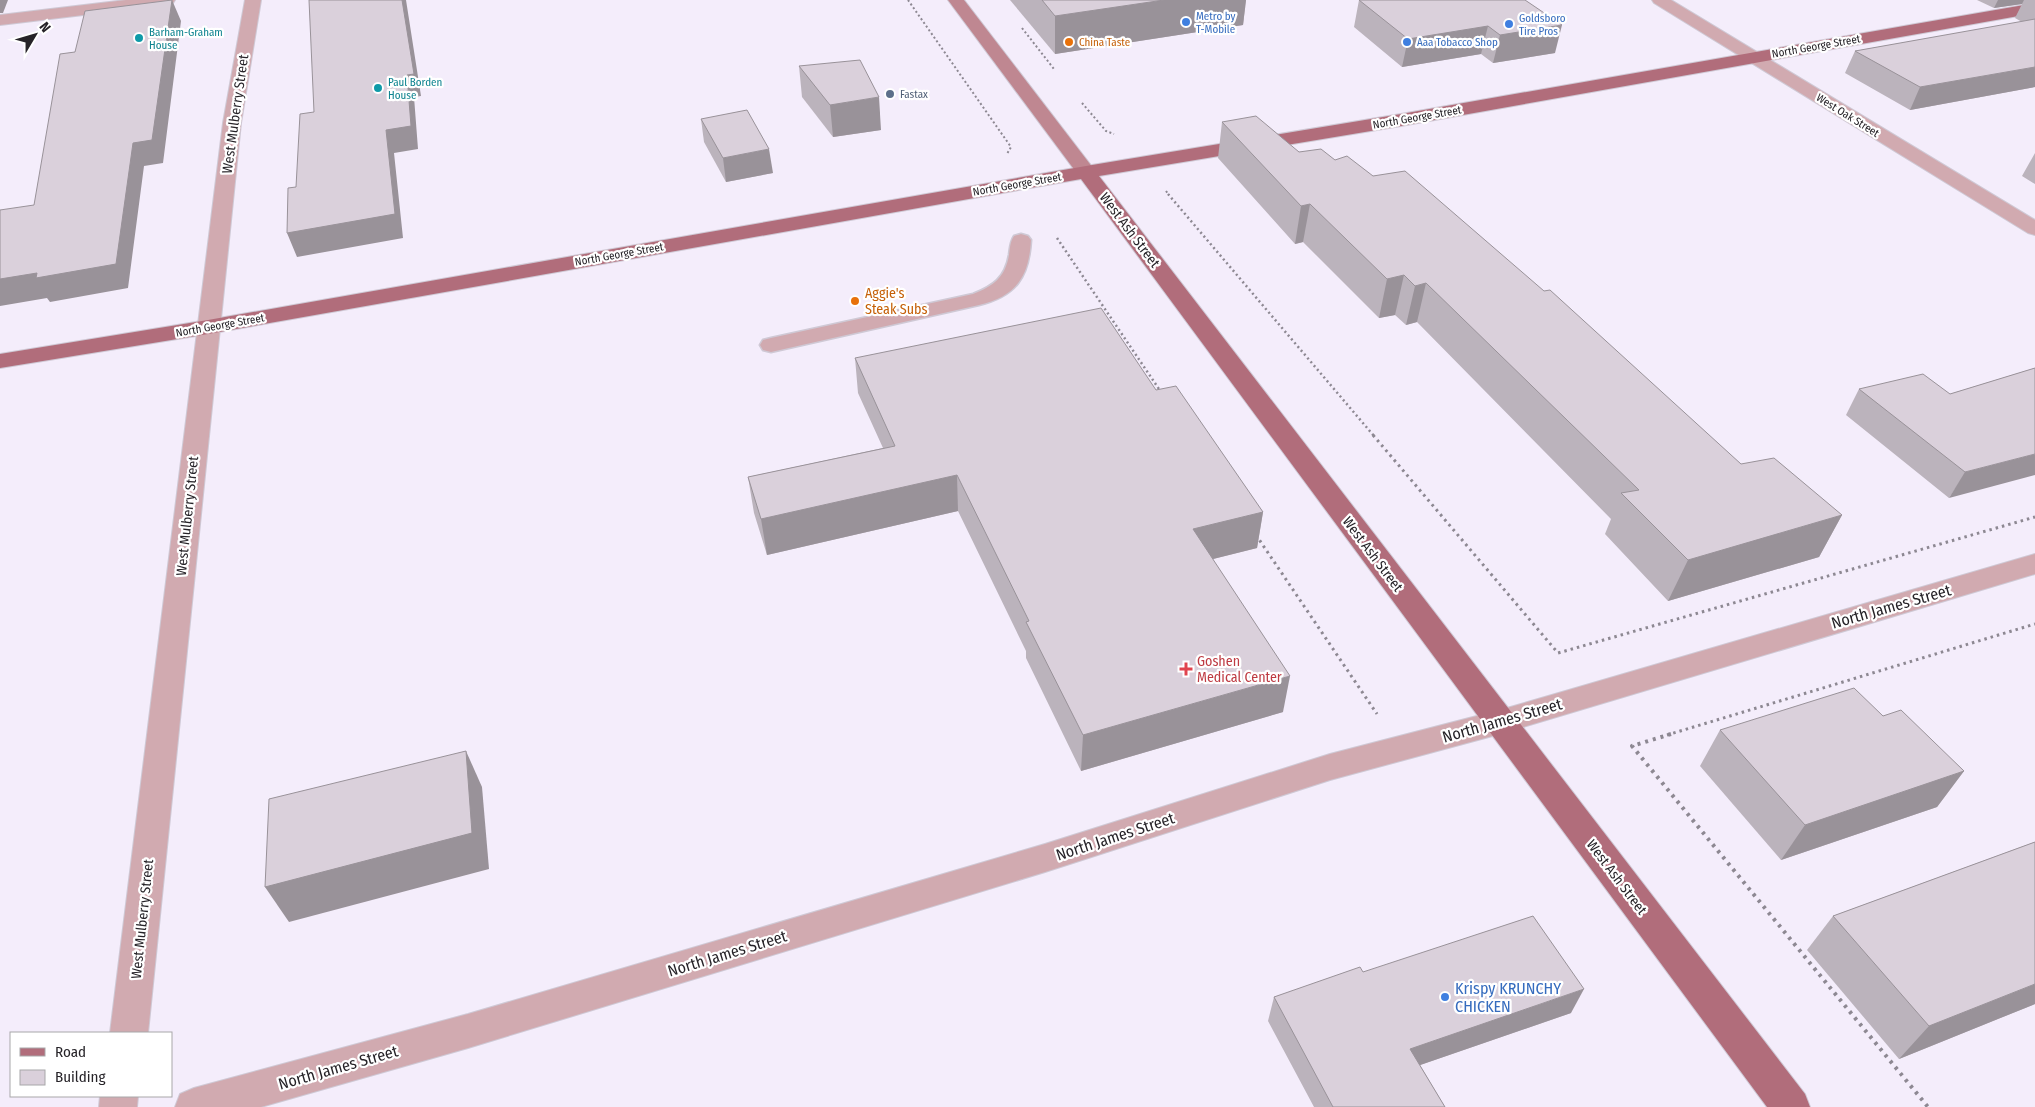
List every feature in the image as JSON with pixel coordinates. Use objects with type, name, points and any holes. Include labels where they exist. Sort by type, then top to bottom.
[{"type":"main road","name":"West Ash Street","points":[[956,0],[1500,722],[1728,1020],[1791,1107]]},
{"type":"main road","name":"North George Street","points":[[0,361],[208,327],[1086,172],[1401,120],[2035,8]]},
{"type":"street","points":[[0,20],[167,0]]},
{"type":"street","name":"West Mulberry Street","points":[[129,1032],[232,123],[253,0]]},
{"type":"street","name":"West Oak Street","points":[[1660,0],[1755,56],[2035,229]]},
{"type":"street","name":"North James Street","points":[[194,1107],[468,1031],[1036,861],[1330,767],[1500,722],[2035,564]]},
{"type":"lane","points":[[771,345],[979,299],[1002,289],[1015,272],[1020,257],[1021,240]]},
{"type":"path","points":[[908,0],[1011,147],[1004,158]]},
{"type":"path","points":[[1018,23],[1054,68]]},
{"type":"path","points":[[1161,185],[1558,653],[2035,517]]},
{"type":"path","points":[[1055,234],[1166,399]]},
{"type":"path","points":[[1254,530],[1379,716]]},
{"type":"path","points":[[1928,1107],[1632,746],[2035,624]]},
{"type":"building","points":[[172,0],[152,140],[133,143],[116,264],[36,278],[37,273],[0,279],[0,210],[34,205],[60,54],[75,52],[85,11]]},
{"type":"building","points":[[309,0],[402,0],[414,74],[407,75],[411,126],[386,130],[395,214],[287,233],[288,188],[296,187],[300,114],[314,112]]},
{"type":"building","points":[[1042,0],[1164,0],[1055,16]]},
{"type":"building","points":[[1359,0],[1525,0],[1562,25],[1500,35],[1488,26],[1408,39]]},
{"type":"building","points":[[2035,19],[2035,67],[1920,87],[1855,51]]},
{"type":"building","points":[[860,60],[879,97],[830,105],[799,66]]},
{"type":"building","points":[[747,110],[769,149],[723,158],[701,119]]},
{"type":"building","points":[[1256,116],[1299,152],[1321,149],[1335,160],[1347,156],[1373,176],[1405,171],[1544,291],[1550,290],[1741,464],[1774,458],[1842,515],[1688,560],[1621,493],[1639,490],[1426,283],[1415,286],[1404,275],[1387,279],[1310,204],[1301,206],[1222,122]]},
{"type":"building","points":[[1101,308],[1156,390],[1176,386],[1263,512],[1193,529],[1290,676],[1083,735],[1026,622],[1029,621],[957,475],[761,519],[748,477],[895,446],[855,358]]},
{"type":"building","points":[[2035,368],[2035,454],[1965,472],[1859,389],[1923,374],[1950,394]]},
{"type":"building","points":[[1854,688],[1883,716],[1901,710],[1964,771],[1805,825],[1720,730]]},
{"type":"building","points":[[466,751],[472,833],[265,887],[269,799]]},
{"type":"building","points":[[2035,842],[2035,984],[1929,1026],[1833,916]]},
{"type":"building","points":[[1533,916],[1584,989],[1410,1049],[1445,1107],[1333,1107],[1274,997],[1360,967],[1363,972]]},
{"type":"place","name":"Metro by T-Mobile","points":[[1186,22]]},
{"type":"place","name":"Goldsboro Tire Pros","points":[[1509,24]]},
{"type":"place","name":"Barham-Graham House","points":[[139,38]]},
{"type":"place","name":"China Taste","points":[[1069,42]]},
{"type":"place","name":"Aaa Tobacco Shop","points":[[1407,42]]},
{"type":"place","name":"Paul Borden House","points":[[378,88]]},
{"type":"place","name":"Fastax","points":[[890,94]]},
{"type":"place","name":"Aggie's Steak Subs","points":[[855,301]]},
{"type":"place","name":"Goshen Medical Center","points":[[1186,669]]},
{"type":"place","name":"Krispy KRUNCHY CHICKEN","points":[[1445,997]]}]
